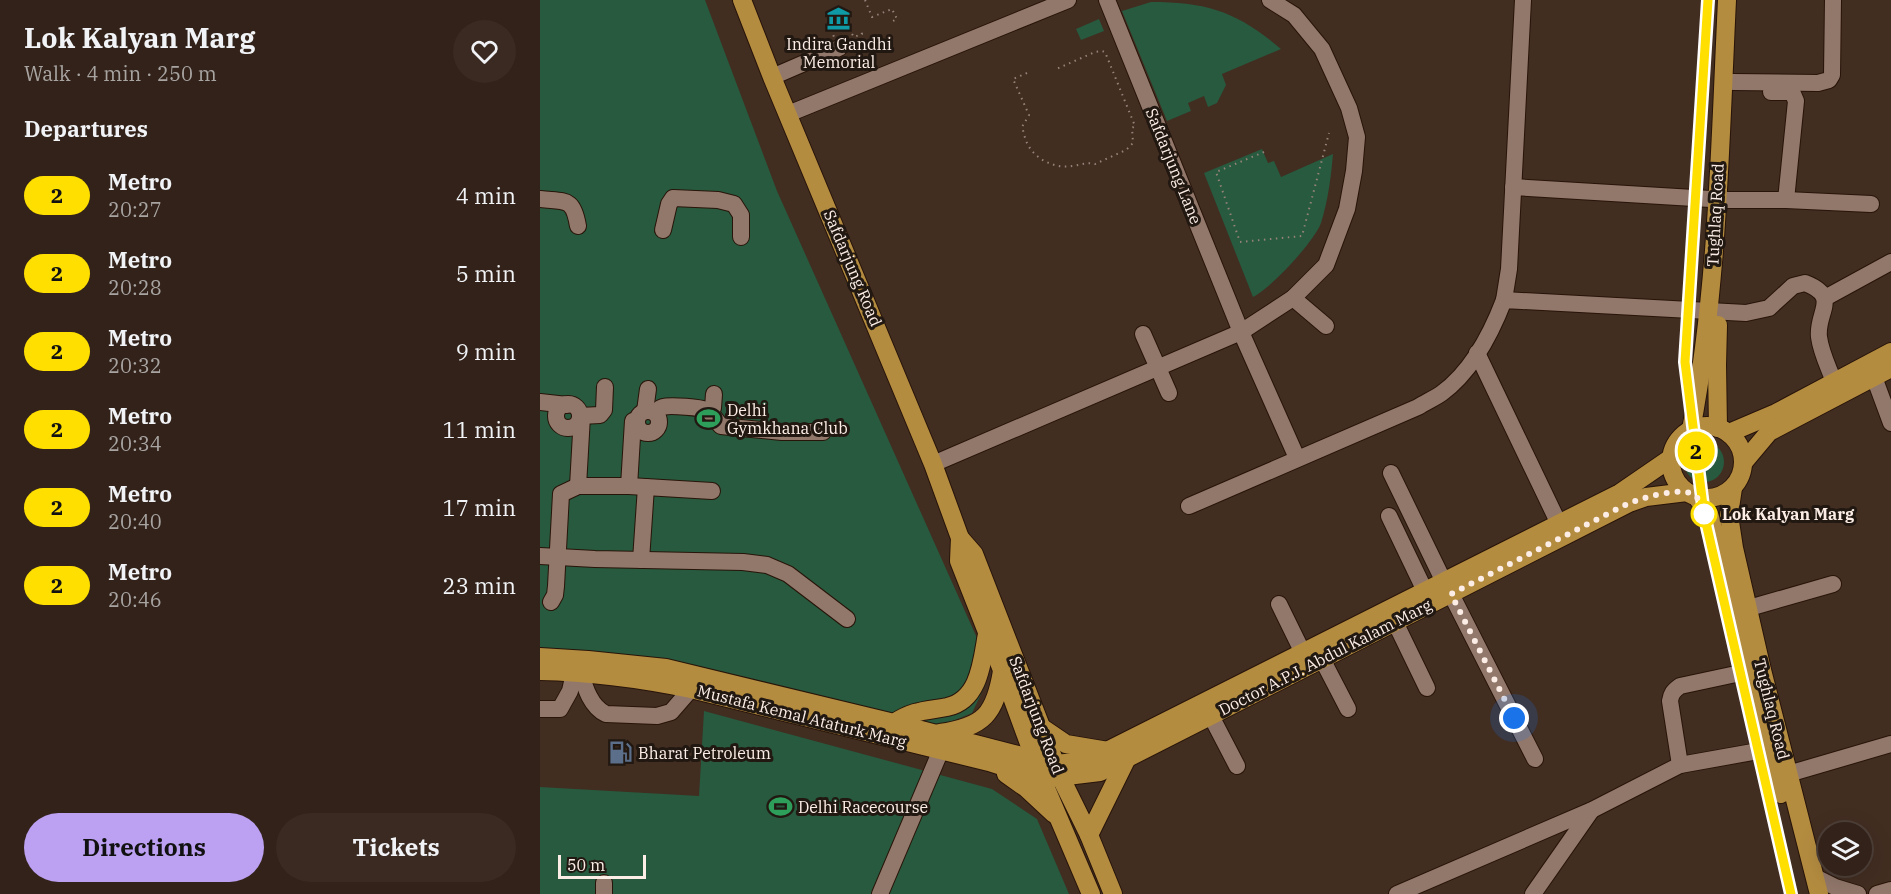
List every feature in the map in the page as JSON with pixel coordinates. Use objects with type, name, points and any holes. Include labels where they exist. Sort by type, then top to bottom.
[{"type":"main road","name":"Safdarjung Road","points":[[742,0],[933,464],[960,538],[974,554],[1041,727],[1113,894]]},
{"type":"main road","name":"Tughlaq Road","points":[[1724,430],[1714,312],[1721,200],[1727,0]]},
{"type":"main road","name":"Tughlaq Road","points":[[1721,200],[1740,0]]},
{"type":"main road","name":"Tughlaq Road","points":[[1691,429],[1714,312]]},
{"type":"main road","points":[[1743,463],[1778,420],[1834,382],[1891,352]]},
{"type":"main road","points":[[1724,430],[1739,445],[1743,463],[1742,472],[1732,488],[1723,494],[1713,497],[1692,494],[1676,480],[1671,458],[1680,438],[1691,429],[1705,426],[1724,430],[1778,420],[1891,368]]},
{"type":"main road","name":"Doctor A.P.J. Abdul Kalam Marg","points":[[1059,771],[1108,750],[1149,739],[1211,716],[1395,622],[1447,588],[1559,524],[1620,493],[1671,458]]},
{"type":"main road","name":"Tughlaq Road","points":[[1732,488],[1729,515],[1749,608],[1756,671]]},
{"type":"main road","name":"Tughlaq Road","points":[[1692,494],[1708,514],[1720,551],[1756,671],[1814,888]]},
{"type":"main road","name":"Doctor A.P.J. Abdul Kalam Marg","points":[[1059,771],[1100,772],[1127,758],[1149,739],[1303,653],[1425,591],[1447,588],[1629,503],[1646,497],[1692,494]]},
{"type":"main road","name":"Safdarjung Road","points":[[960,538],[959,561],[1059,820],[1091,894]]},
{"type":"main road","points":[[894,723],[915,712],[949,706],[963,700],[974,687],[981,670],[987,634]]},
{"type":"main road","name":"Mustafa Kemal Ataturk Marg","points":[[540,657],[666,668],[1018,755],[1040,770]]},
{"type":"main road","points":[[933,734],[961,730],[976,724],[987,715],[999,689],[1002,670]]},
{"type":"main road","name":"Mustafa Kemal Ataturk Marg","points":[[540,671],[577,673],[666,684],[989,762],[1059,771]]},
{"type":"main road","points":[[1041,727],[1066,744],[1108,750]]},
{"type":"main road","name":"Tughlaq Road","points":[[1775,747],[1788,774],[1814,888]]},
{"type":"main road","points":[[1089,835],[1127,758]]},
{"type":"main road","points":[[989,762],[1026,788],[1059,820]]},
{"type":"street","points":[[788,114],[1068,0]]},
{"type":"street","name":"Safdarjung Lane","points":[[1107,0],[1241,332],[1297,458]]},
{"type":"street","points":[[933,464],[1241,332],[1293,298],[1326,266],[1347,209],[1357,137],[1349,108],[1322,49],[1294,15],[1270,0]]},
{"type":"street","points":[[1189,506],[1418,407],[1442,392],[1462,373],[1477,353],[1495,324],[1504,300],[1509,269],[1523,0]]},
{"type":"street","points":[[1732,86],[1818,83],[1829,80],[1832,75],[1833,0]]},
{"type":"street","points":[[772,76],[839,48]]},
{"type":"street","points":[[1732,86],[1789,92],[1795,97],[1786,200]]},
{"type":"street","points":[[1513,187],[1721,200],[1871,204]]},
{"type":"street","points":[[663,230],[669,204],[673,198],[718,200],[734,204],[741,215],[741,237]]},
{"type":"street","points":[[540,199],[564,201],[571,205],[575,208],[578,226]]},
{"type":"street","points":[[1825,298],[1891,262]]},
{"type":"street","points":[[1504,300],[1746,313],[1769,308],[1789,289],[1798,283],[1805,283],[1820,291],[1825,298],[1826,305],[1819,335],[1834,382]]},
{"type":"street","points":[[1293,298],[1326,326]]},
{"type":"street","points":[[1143,334],[1169,393]]},
{"type":"street","points":[[1477,353],[1559,524]]},
{"type":"street","points":[[1874,377],[1891,423]]},
{"type":"street","points":[[605,387],[604,410],[612,417],[643,417],[666,406],[696,408],[706,409],[721,426],[782,432],[824,432]]},
{"type":"street","points":[[641,560],[637,487],[643,417],[648,390]]},
{"type":"street","points":[[710,412],[713,408],[714,394]]},
{"type":"street","points":[[540,402],[576,412],[600,415],[604,410]]},
{"type":"street","points":[[576,412],[578,486]]},
{"type":"street","points":[[1391,473],[1535,759]]},
{"type":"street","points":[[550,602],[555,595],[561,494],[578,486],[712,490]]},
{"type":"street","points":[[1389,516],[1425,591]]},
{"type":"street","points":[[540,556],[743,562],[767,565],[788,574],[847,619]]},
{"type":"street","points":[[1749,608],[1833,584]]},
{"type":"street","points":[[1279,604],[1303,653]]},
{"type":"street","points":[[1395,622],[1427,688]]},
{"type":"street","points":[[1322,659],[1348,710]]},
{"type":"street","points":[[1680,765],[1670,701],[1674,690],[1680,686],[1756,671]]},
{"type":"street","points":[[577,673],[599,711],[606,714],[657,716],[671,712],[691,689]]},
{"type":"street","points":[[540,709],[560,709],[577,673]]},
{"type":"street","points":[[1211,716],[1237,766]]},
{"type":"street","points":[[1788,774],[1891,744]]},
{"type":"street","points":[[1397,894],[1592,810],[1680,765],[1775,747]]},
{"type":"street","points":[[880,894],[941,750]]},
{"type":"street","points":[[1533,894],[1592,810]]},
{"type":"street","points":[[1814,888],[1835,887],[1858,894]]},
{"type":"street","points":[[1877,894],[1891,890]]},
{"type":"path","points":[[865,0],[872,17],[892,9],[897,19],[893,21]]},
{"type":"path","points":[[852,34],[854,37],[862,34],[861,30]]},
{"type":"path","points":[[1027,73],[1013,79],[1029,115],[1022,127],[1028,145],[1037,156],[1053,165],[1070,167],[1091,162],[1095,164],[1126,150],[1133,143],[1132,128],[1135,126],[1105,52],[1095,52],[1054,70]]},
{"type":"path","points":[[1264,152],[1216,172],[1240,242],[1302,236],[1329,133]]},
{"type":"green space","name":"Delhi Gymkhana Club","points":[[540,0],[705,0],[777,191],[981,647],[986,684],[972,713],[938,727],[677,661],[540,649]]},
{"type":"green space","points":[[1151,2],[1189,4],[1221,12],[1250,26],[1281,49],[1222,74],[1226,85],[1217,103],[1208,107],[1204,96],[1188,103],[1191,111],[1167,121],[1122,11]]},
{"type":"green space","points":[[1099,19],[1104,31],[1081,40],[1076,29]]},
{"type":"green space","points":[[1262,149],[1268,163],[1274,161],[1281,177],[1333,154],[1326,206],[1317,231],[1281,275],[1253,297],[1204,173]]},
{"type":"green space","points":[[1704,442],[1712,443],[1718,448],[1723,454],[1723,470],[1718,476],[1712,481],[1704,482],[1696,481],[1690,476],[1685,470],[1684,462],[1685,454],[1690,448],[1696,443]]},
{"type":"green space","name":"Delhi Racecourse","points":[[704,711],[992,789],[1037,819],[1069,894],[540,894],[540,787],[699,796]]},
{"type":"metro line","name":"2","points":[[1708,0],[1685,362],[1704,514],[1791,894]]},
{"type":"place","name":"Indira Gandhi Memorial","points":[[839,19]]},
{"type":"place","name":"Delhi Gymkhana Club","points":[[709,419]]},
{"type":"place","name":"Lok Kalyan Marg","points":[[1704,514]]},
{"type":"place","name":"Bharat Petroleum","points":[[620,753]]},
{"type":"place","name":"Delhi Racecourse","points":[[780,807]]},
{"type":"route","points":[[1514,718],[1451,594],[1629,503],[1646,497],[1687,492],[1696,496],[1708,514],[1704,514]]}]
